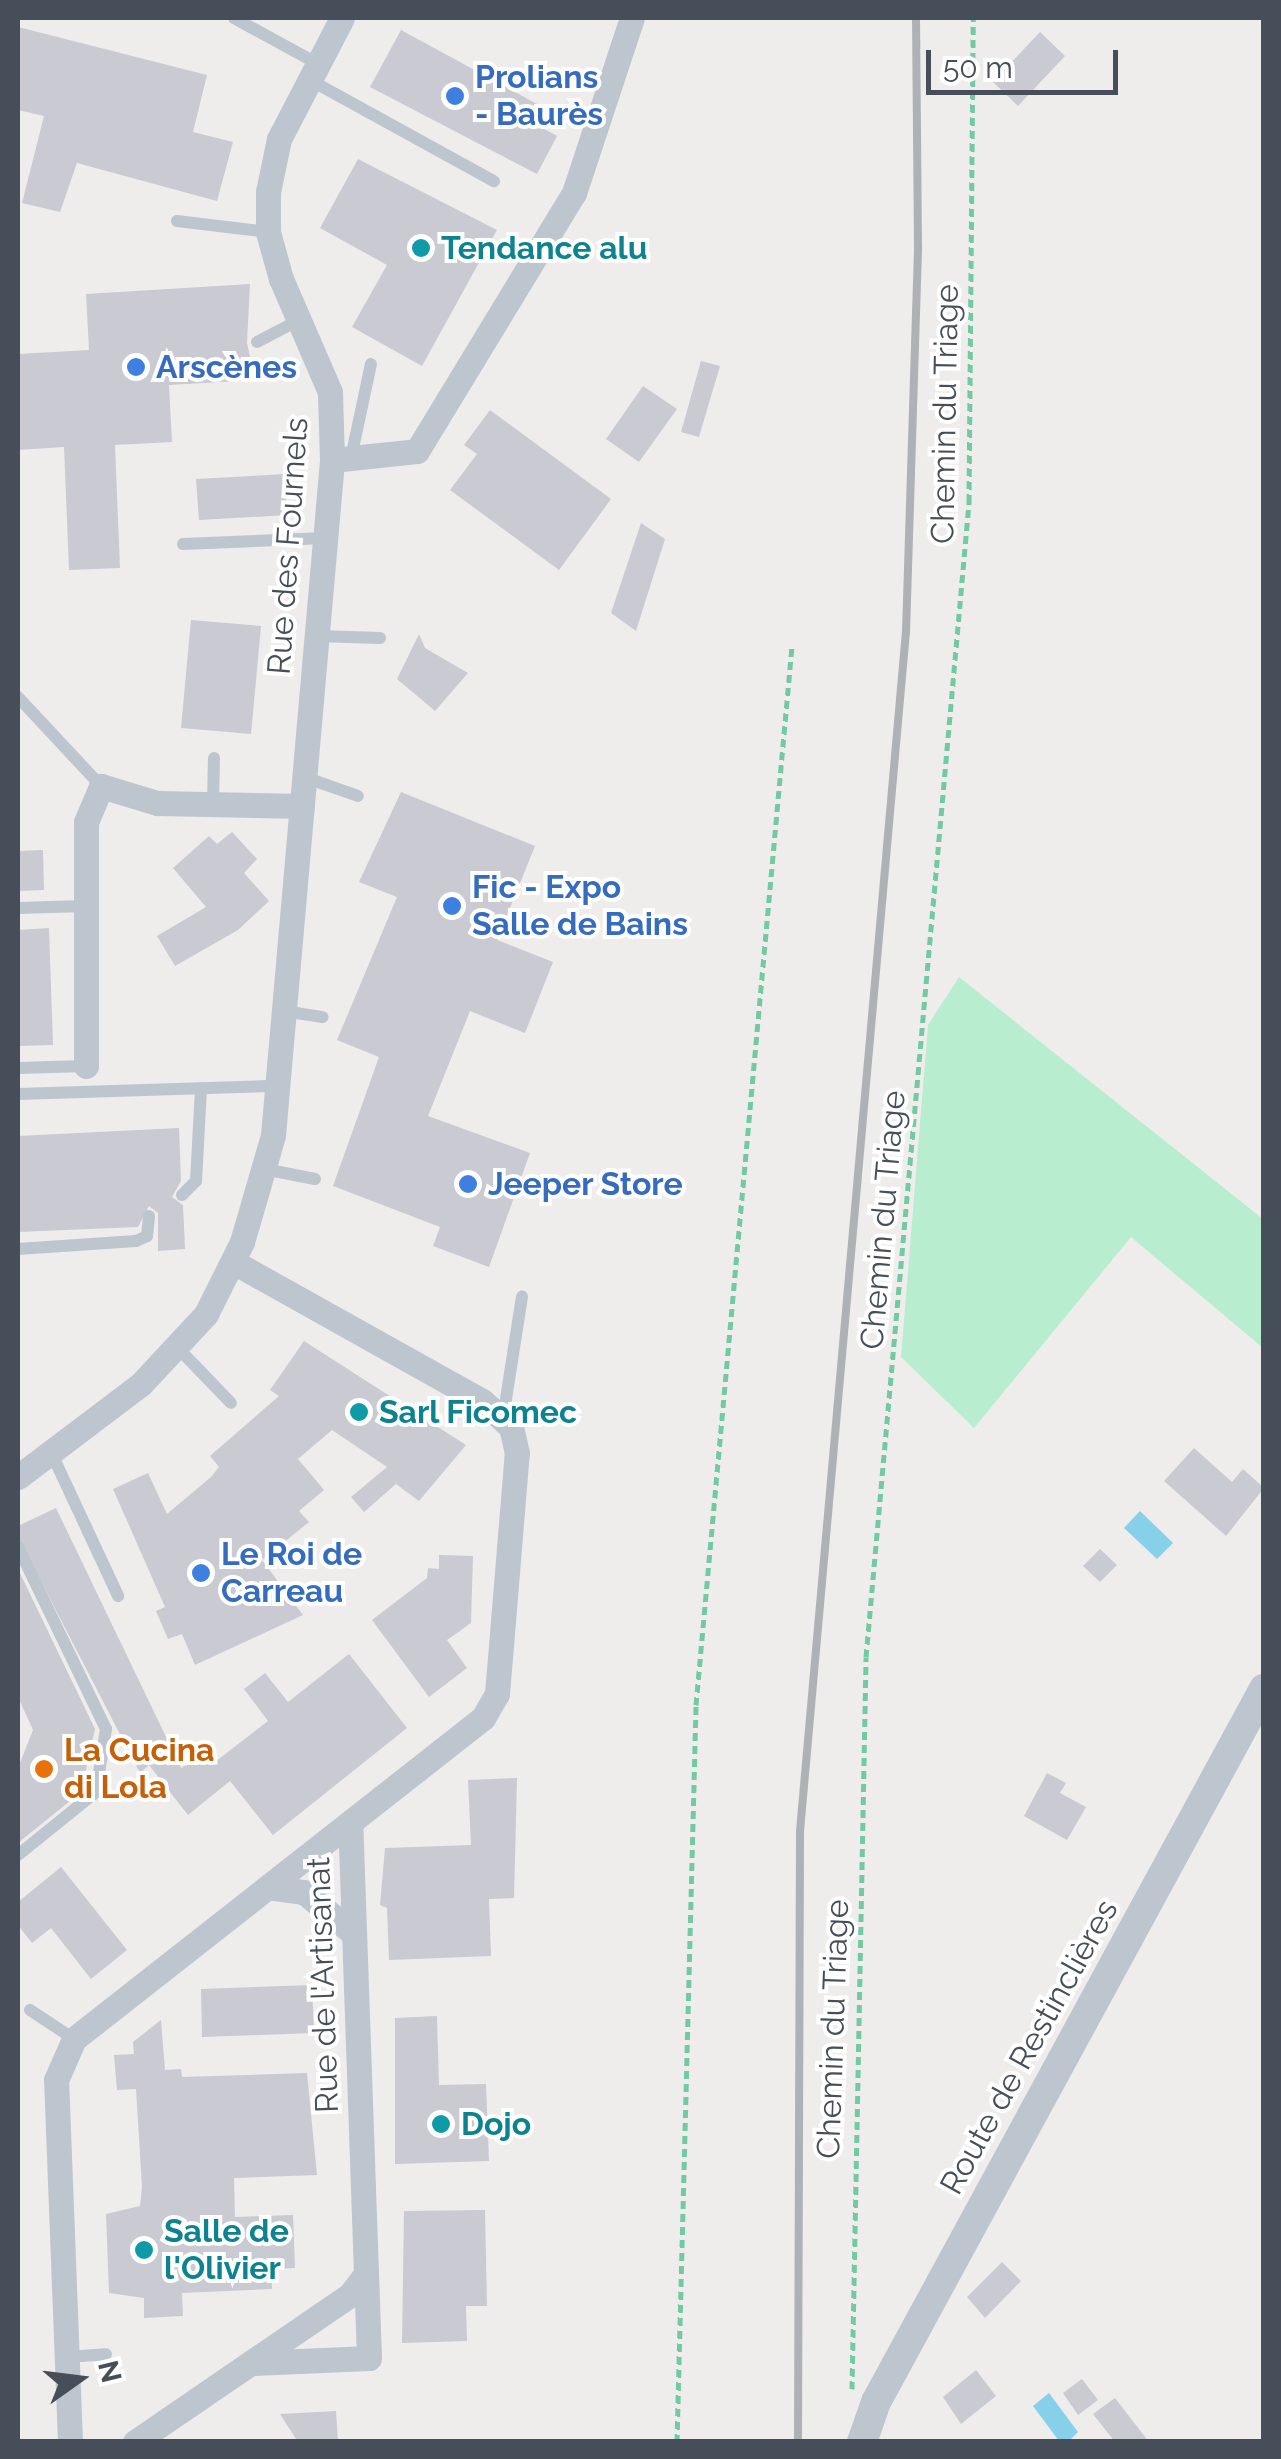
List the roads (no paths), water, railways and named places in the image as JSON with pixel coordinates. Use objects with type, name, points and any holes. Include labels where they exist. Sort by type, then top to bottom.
[{"type":"street","name":"Rue des Fournels","points":[[18,1477],[141,1384],[206,1314],[233,1262],[264,1170],[278,1086],[325,538],[342,459],[330,392],[268,232],[279,139],[342,18]]},
{"type":"street","points":[[342,459],[417,451],[574,193],[632,18]]},
{"type":"street","points":[[86,1066],[86,822],[101,786],[158,803],[302,806]]},
{"type":"street","points":[[233,1262],[482,1401],[502,1420]]},
{"type":"street","name":"Rue de l'Artisanat","points":[[251,2363],[369,2358],[350,1822],[483,1718],[497,1694],[517,1453],[502,1420]]},
{"type":"street","name":"Route de Restinclières","points":[[865,2432],[1264,1689]]},
{"type":"street","points":[[76,2438],[67,2357],[56,2080],[74,2039],[350,1822]]},
{"type":"street","points":[[268,1887],[304,1892],[353,1933]]},
{"type":"street","points":[[136,2442],[350,2295],[366,2274]]},
{"type":"lane","points":[[234,18],[314,72],[494,181]]},
{"type":"lane","points":[[177,221],[268,232]]},
{"type":"lane","points":[[258,342],[299,320]]},
{"type":"lane","points":[[342,459],[370,364]]},
{"type":"lane","points":[[183,544],[325,538]]},
{"type":"lane","points":[[317,636],[380,638]]},
{"type":"lane","points":[[18,697],[101,786]]},
{"type":"lane","points":[[213,804],[214,758]]},
{"type":"lane","points":[[304,777],[358,796]]},
{"type":"lane","points":[[18,908],[85,906]]},
{"type":"lane","points":[[284,1011],[324,1016]]},
{"type":"lane","points":[[18,1068],[86,1066]]},
{"type":"lane","points":[[18,1094],[278,1086]]},
{"type":"lane","points":[[182,1195],[196,1181],[202,1088]]},
{"type":"lane","points":[[264,1170],[315,1179]]},
{"type":"lane","points":[[18,1249],[136,1241],[147,1236],[150,1216]]},
{"type":"lane","points":[[502,1420],[522,1296]]},
{"type":"lane","points":[[176,1346],[231,1403]]},
{"type":"lane","points":[[51,1452],[118,1596]]},
{"type":"lane","points":[[18,1547],[106,1729],[96,1792],[18,1855]]},
{"type":"lane","points":[[30,2010],[74,2039]]},
{"type":"lane","points":[[67,2357],[106,2354]]},
{"type":"water","points":[[1140,1511],[1173,1543],[1157,1559],[1124,1528]]},
{"type":"water","points":[[1049,2393],[1078,2432],[1069,2441],[1059,2441],[1033,2406]]},
{"type":"railway","points":[[798,2442],[800,1831],[906,632],[918,247],[916,18]]},
{"type":"place","name":"Prolians - Baurès","points":[[455,96]]},
{"type":"place","name":"Tendance alu","points":[[421,248]]},
{"type":"place","name":"Arscènes","points":[[136,367]]},
{"type":"place","name":"Fic - Expo Salle de Bains","points":[[452,906]]},
{"type":"place","name":"Jeeper Store","points":[[468,1184]]},
{"type":"place","name":"Sarl Ficomec","points":[[359,1412]]},
{"type":"place","name":"Le Roi de Carreau","points":[[201,1573]]},
{"type":"place","name":"La Cucina di Lola","points":[[44,1769]]},
{"type":"place","name":"Dojo","points":[[441,2124]]},
{"type":"place","name":"Salle de l'Olivier","points":[[144,2250]]}]
